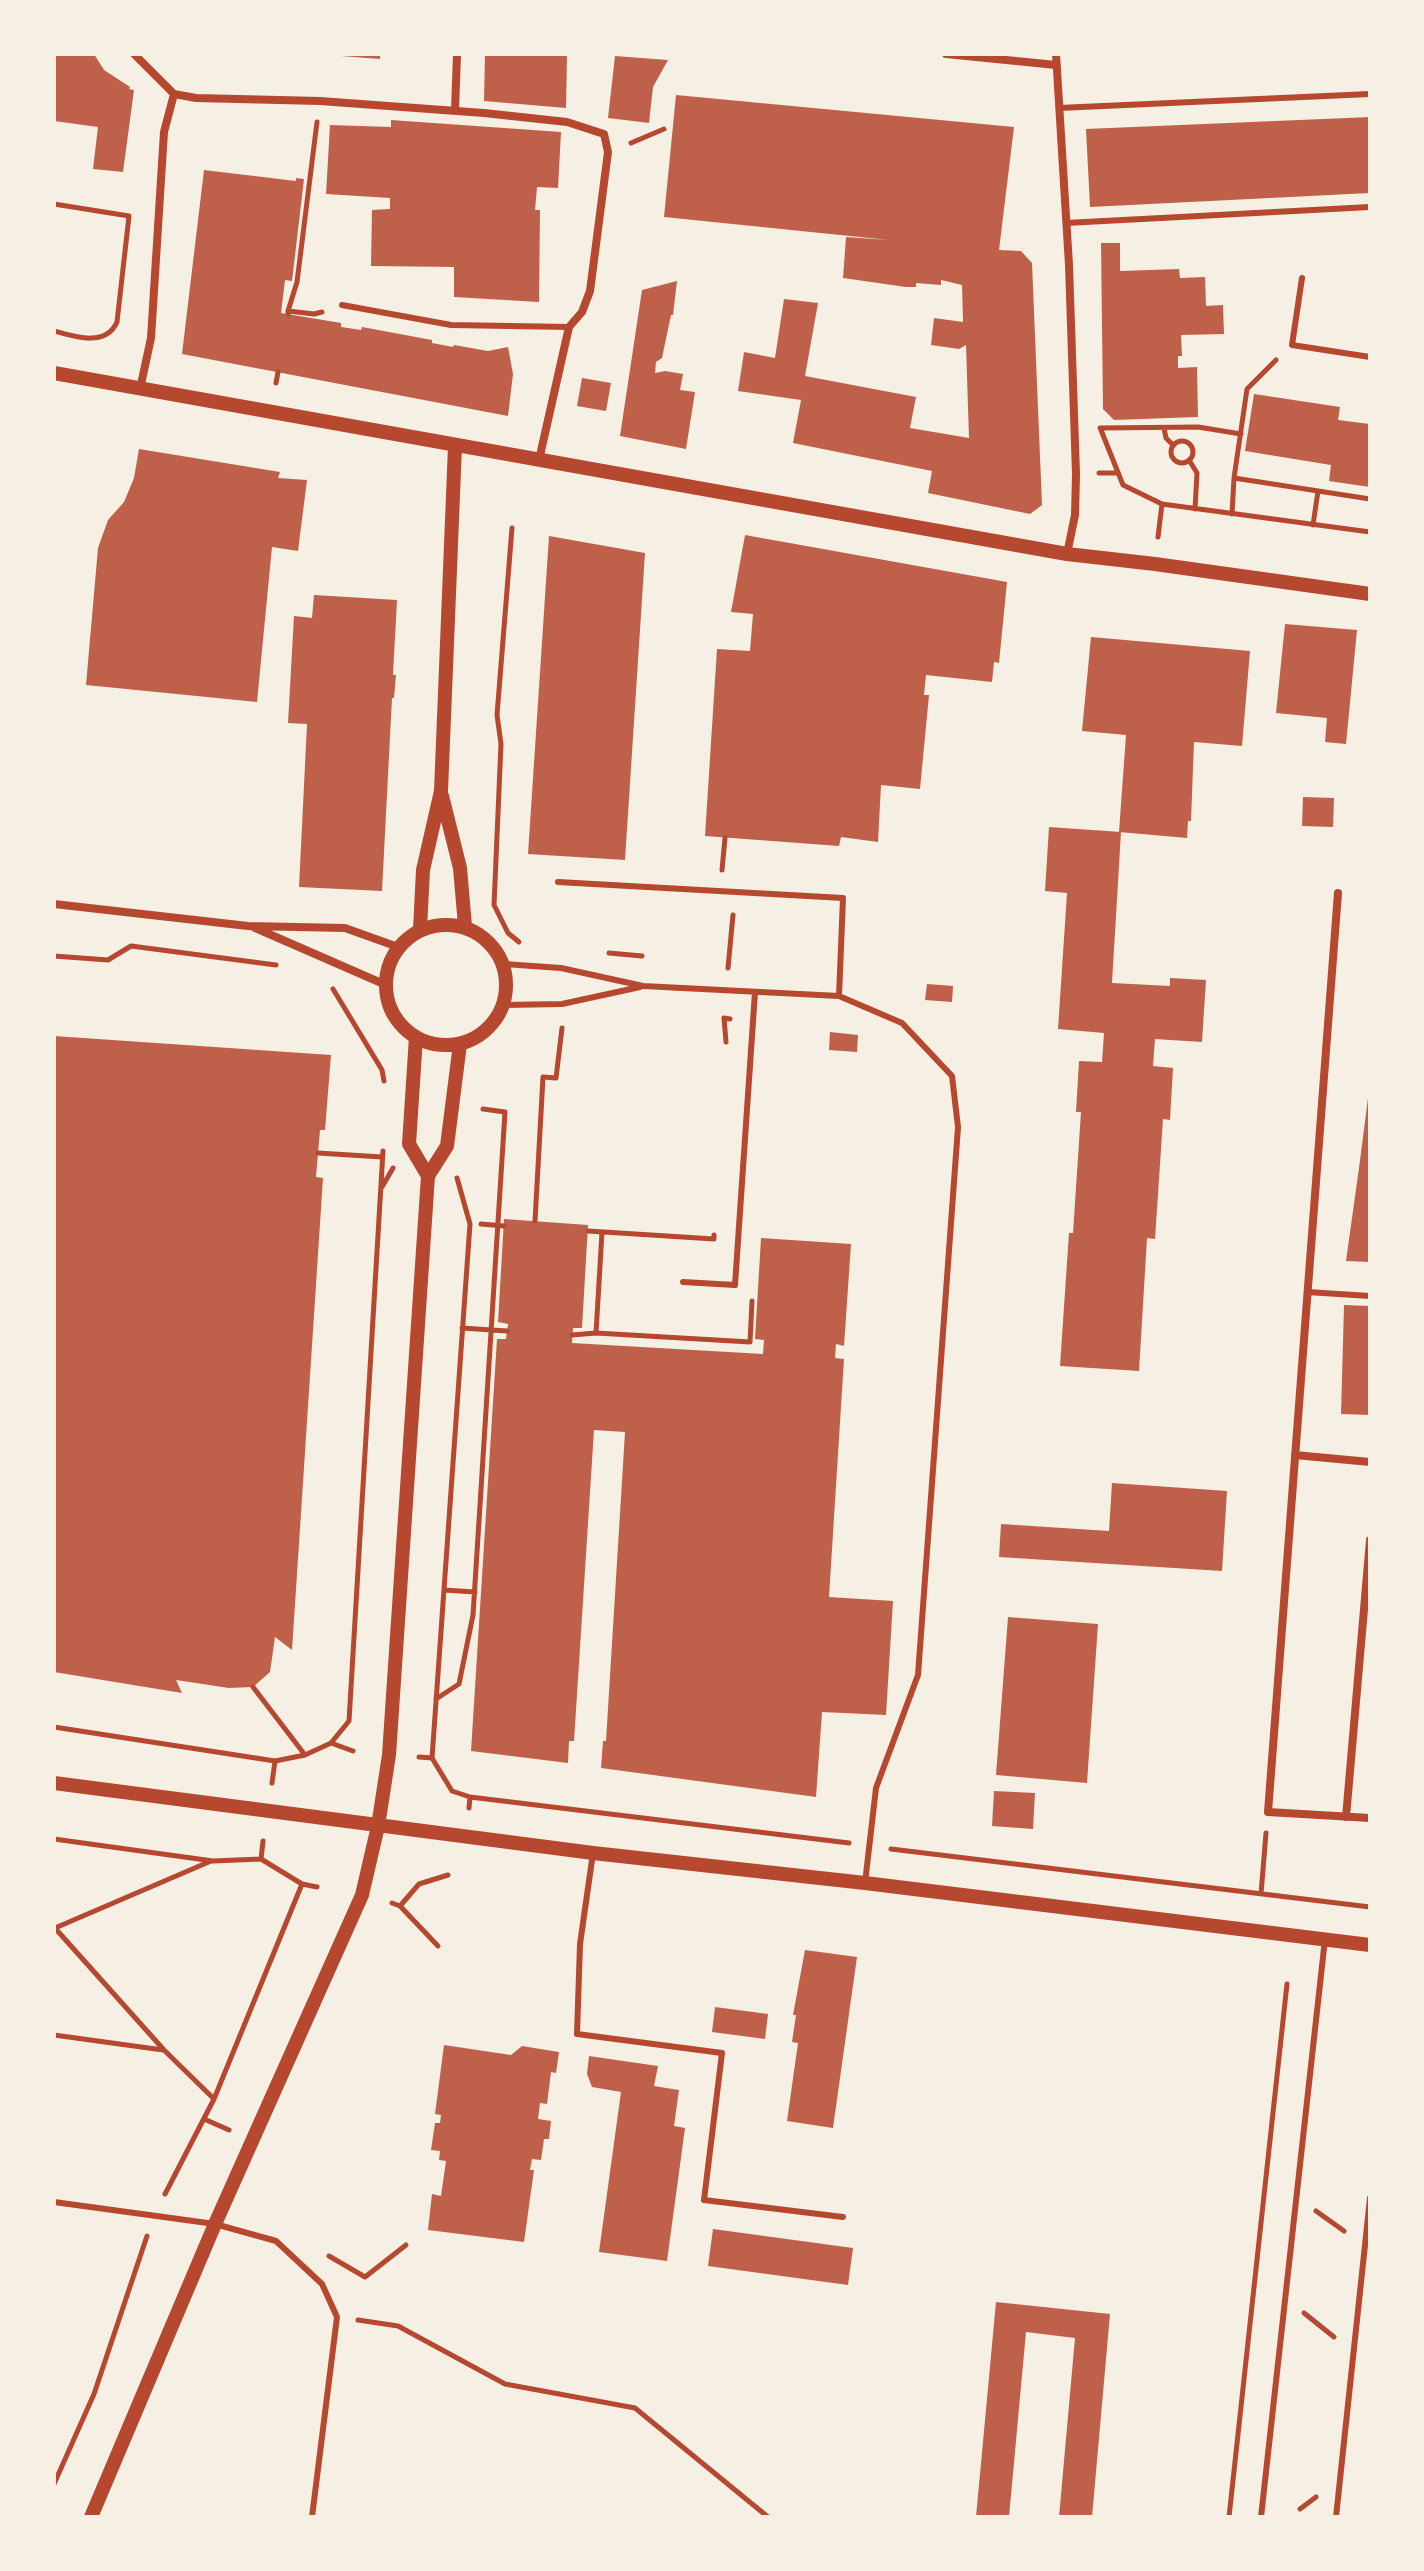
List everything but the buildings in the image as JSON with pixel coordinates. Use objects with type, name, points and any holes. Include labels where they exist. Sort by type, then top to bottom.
[{"type":"street","points":[[134,54],[174,94],[196,98],[320,101],[455,110],[567,122],[604,134],[608,152],[590,291],[582,312],[569,327],[539,460]]},
{"type":"street","points":[[455,110],[457,54]]},
{"type":"street","points":[[946,54],[1056,65]]},
{"type":"street","points":[[1056,54],[1076,474],[1075,515],[1067,554]]},
{"type":"street","points":[[140,389],[151,338],[164,132],[174,94]]},
{"type":"street","points":[[54,373],[1067,554],[1370,594]]},
{"type":"street","points":[[420,929],[423,870],[441,791],[455,446]]},
{"type":"street","points":[[441,791],[460,868],[465,926]]},
{"type":"street","points":[[1338,893],[1268,1812],[1370,1818]]},
{"type":"street","points":[[54,904],[248,926],[345,928],[398,947]]},
{"type":"street","points":[[442,924],[465,926],[488,942],[504,964],[507,984],[504,1005],[494,1023],[479,1037],[460,1044],[437,1045],[416,1037],[400,1024],[389,1006],[386,985],[389,965],[398,947],[420,929],[442,924]]},
{"type":"street","points":[[248,926],[386,985]]},
{"type":"street","points":[[416,1037],[409,1144],[428,1176]]},
{"type":"street","points":[[91,2517],[215,2224],[362,1895],[378,1826],[389,1755],[428,1176],[447,1146],[460,1044]]},
{"type":"street","points":[[1295,1455],[1370,1462]]},
{"type":"street","points":[[1346,1817],[1370,1540]]},
{"type":"street","points":[[54,1783],[593,1853],[1370,1945]]},
{"type":"lane","points":[[1059,108],[1370,94]]},
{"type":"lane","points":[[1066,223],[1370,207]]},
{"type":"lane","points":[[1302,278],[1292,345],[1370,357]]},
{"type":"lane","points":[[342,305],[451,325],[569,327]]},
{"type":"lane","points":[[558,882],[843,898],[839,996]]},
{"type":"lane","points":[[504,964],[561,968],[643,986],[839,996],[902,1023],[952,1076],[958,1127],[918,1675],[876,1788],[865,1883]]},
{"type":"lane","points":[[504,1005],[562,1004],[643,986]]},
{"type":"lane","points":[[683,1282],[735,1285],[755,992]]},
{"type":"lane","points":[[1307,1292],[1370,1296]]},
{"type":"lane","points":[[593,1853],[580,1944],[577,2034],[722,2053],[704,2200],[843,2217]]},
{"type":"lane","points":[[1261,2517],[1325,1939]]},
{"type":"lane","points":[[1336,2517],[1370,2198]]},
{"type":"lane","points":[[54,2202],[215,2224],[276,2241],[322,2284],[337,2317],[312,2517]]},
{"type":"path","points":[[314,314],[288,312],[297,282],[320,101]]},
{"type":"path","points":[[608,152],[664,129]]},
{"type":"path","points":[[54,204],[129,216],[117,322],[113,331],[81,339],[54,331]]},
{"type":"path","points":[[1232,514],[1247,389],[1292,345]]},
{"type":"path","points":[[276,383],[278,372]]},
{"type":"path","points":[[1098,416],[1123,485],[1162,504],[1370,532]]},
{"type":"path","points":[[1100,428],[1198,427],[1241,434]]},
{"type":"path","points":[[1164,428],[1166,438],[1173,445]]},
{"type":"path","points":[[1179,441],[1192,446],[1193,454],[1189,460],[1182,463],[1175,460],[1171,453],[1173,445],[1179,441]]},
{"type":"path","points":[[1189,460],[1197,473],[1195,509]]},
{"type":"path","points":[[1094,473],[1118,473]]},
{"type":"path","points":[[1234,478],[1370,499]]},
{"type":"path","points":[[1313,525],[1318,491]]},
{"type":"path","points":[[1158,537],[1162,504]]},
{"type":"path","points":[[512,528],[497,715],[501,744],[491,866],[494,905],[508,933],[525,946]]},
{"type":"path","points":[[722,875],[725,838]]},
{"type":"path","points":[[728,969],[734,907]]},
{"type":"path","points":[[54,956],[108,960],[131,946],[280,966]]},
{"type":"path","points":[[327,978],[382,1070],[386,1095]]},
{"type":"path","points":[[727,1055],[724,1018],[753,1020]]},
{"type":"path","points":[[535,1221],[543,1077],[556,1078],[562,1028]]},
{"type":"path","points":[[436,1699],[459,1684],[475,1592],[491,1329],[501,1225],[505,1112],[483,1109]]},
{"type":"path","points":[[54,1727],[275,1761],[305,1755],[331,1743],[349,1721],[383,1142]]},
{"type":"path","points":[[318,1153],[382,1157]]},
{"type":"path","points":[[380,1191],[396,1162]]},
{"type":"path","points":[[456,1174],[470,1224],[432,1758],[452,1791],[470,1797],[1370,1907]]},
{"type":"path","points":[[481,1224],[501,1225]]},
{"type":"path","points":[[588,1231],[714,1239],[715,1226]]},
{"type":"path","points":[[596,1333],[602,1232]]},
{"type":"path","points":[[572,1335],[596,1333],[750,1342],[752,1296]]},
{"type":"path","points":[[462,1328],[507,1331]]},
{"type":"path","points":[[444,1590],[475,1592]]},
{"type":"path","points":[[253,1687],[305,1755]]},
{"type":"path","points":[[331,1743],[353,1751]]},
{"type":"path","points":[[419,1757],[432,1758]]},
{"type":"path","points":[[272,1783],[275,1761]]},
{"type":"path","points":[[469,1808],[470,1797]]},
{"type":"path","points":[[1261,1894],[1268,1812]]},
{"type":"path","points":[[54,1839],[213,1861],[261,1859],[302,1884],[317,1887]]},
{"type":"path","points":[[261,1859],[263,1841]]},
{"type":"path","points":[[213,1861],[54,1928],[164,2050],[214,2099]]},
{"type":"path","points":[[400,1906],[419,1884],[448,1875]]},
{"type":"path","points":[[54,2484],[94,2394],[154,2215],[214,2099],[302,1884]]},
{"type":"path","points":[[392,1903],[400,1906],[438,1946]]},
{"type":"path","points":[[1229,2517],[1287,1984]]},
{"type":"path","points":[[54,2035],[164,2050]]},
{"type":"path","points":[[319,2250],[365,2277],[406,2245]]},
{"type":"path","points":[[1254,2276],[1353,2354]]},
{"type":"path","points":[[337,2317],[398,2326],[505,2384],[635,2408],[768,2517]]}]
